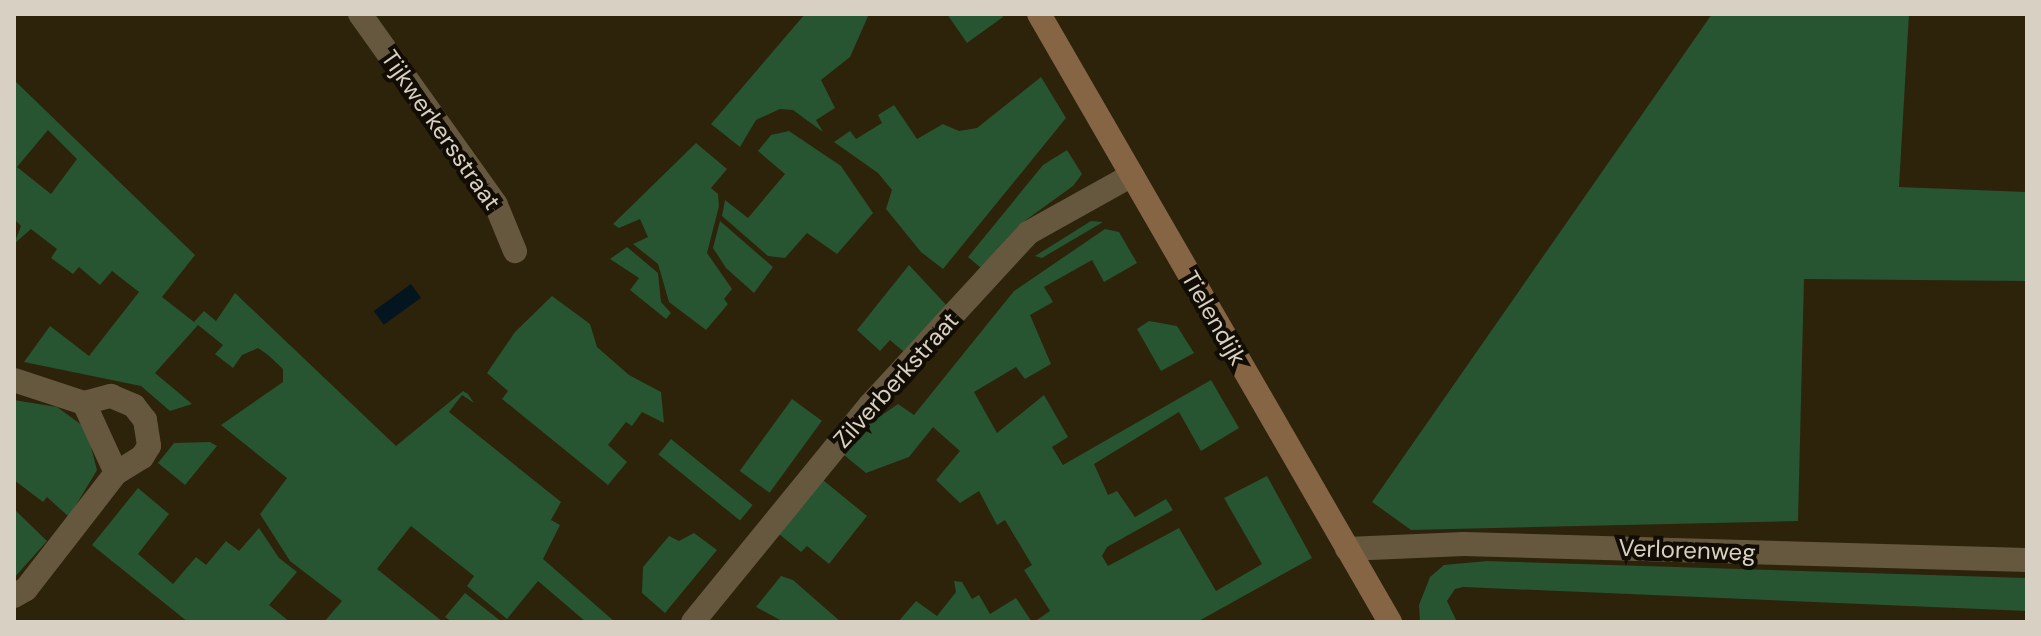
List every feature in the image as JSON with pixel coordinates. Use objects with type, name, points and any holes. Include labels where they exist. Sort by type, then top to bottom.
[{"type":"street","name":"Tijkwerkersstraat","points":[[360,14],[496,205],[515,251]]},
{"type":"street","name":"Tielendijk","points":[[1039,14],[1390,622]]},
{"type":"street","name":"Zilverberkstraat","points":[[693,622],[870,405],[1028,233],[1132,175]]},
{"type":"street","points":[[14,380],[84,403],[111,396],[134,406],[145,420],[149,446],[142,457],[116,473],[26,589],[14,596]]},
{"type":"street","points":[[84,403],[116,473]]},
{"type":"street","name":"Verlorenweg","points":[[1347,549],[1464,544],[2027,560]]},
{"type":"green space","points":[[805,14],[869,14],[850,57],[821,80],[835,108],[816,120],[823,132],[793,110],[780,109],[756,120],[740,147],[711,124]]},
{"type":"green space","points":[[947,14],[1001,14],[1003,17],[967,43]]},
{"type":"green space","points":[[1712,14],[1909,14],[1899,187],[2027,192],[2027,281],[1804,279],[1798,521],[1411,530],[1372,502]]},
{"type":"green space","points":[[1041,77],[1066,118],[943,269],[921,252],[886,209],[892,190],[878,173],[834,142],[850,131],[856,139],[882,123],[878,115],[894,105],[917,139],[943,124],[959,131],[977,128]]},
{"type":"green space","points":[[14,80],[195,255],[162,297],[194,322],[204,311],[216,321],[235,293],[396,446],[463,391],[468,394],[474,403],[462,395],[449,412],[561,502],[551,520],[560,525],[543,559],[615,622],[586,622],[538,581],[507,619],[467,586],[474,576],[411,526],[377,569],[443,622],[324,622],[342,601],[290,561],[260,514],[287,478],[221,425],[283,382],[283,369],[258,348],[242,355],[233,368],[215,354],[223,345],[198,325],[155,373],[192,404],[170,411],[141,386],[24,362],[50,326],[89,356],[139,292],[112,271],[100,285],[79,267],[73,274],[51,258],[57,249],[31,229],[14,244],[21,226],[14,219]],"holes":[[[48,130],[77,159],[51,194],[17,167]]]},
{"type":"green space","points":[[789,131],[841,166],[873,213],[837,254],[807,233],[785,258],[768,256],[722,216],[725,200],[748,218],[785,174],[758,151],[771,135]]},
{"type":"green space","points":[[696,143],[727,169],[711,188],[718,194],[719,206],[707,253],[732,289],[724,299],[728,304],[706,330],[669,302],[658,264],[633,244],[648,237],[640,219],[619,228],[613,224]]},
{"type":"green space","points":[[1067,150],[1082,174],[1073,186],[1019,225],[981,268],[968,257],[1043,165]]},
{"type":"green space","points":[[720,221],[773,267],[754,293],[726,268],[713,248]]},
{"type":"green space","points":[[1091,221],[1103,222],[1042,258],[1035,256]]},
{"type":"green space","points":[[1105,229],[1119,232],[1137,263],[1104,282],[1092,260],[1044,287],[1053,302],[1030,315],[1051,364],[1025,379],[1016,367],[974,392],[997,433],[1044,395],[1068,437],[1052,447],[1063,465],[1211,380],[1239,428],[1201,451],[1179,412],[1094,464],[1108,495],[1117,491],[1135,517],[1166,499],[1173,510],[1107,547],[1102,556],[1108,566],[1179,528],[1216,591],[1262,564],[1224,498],[1267,476],[1312,558],[1197,622],[1034,622],[1050,611],[1024,570],[1032,565],[1005,520],[997,525],[979,491],[960,503],[936,480],[960,451],[933,427],[909,457],[866,473],[844,455],[869,424],[898,404],[914,415],[1014,291]]},
{"type":"green space","points":[[627,247],[658,273],[661,302],[671,313],[666,319],[630,290],[639,278],[610,259]]},
{"type":"green space","points":[[909,265],[950,309],[910,357],[890,340],[880,351],[857,330]]},
{"type":"green space","points":[[552,296],[590,324],[597,347],[629,375],[661,392],[664,423],[642,412],[632,426],[626,422],[608,445],[627,462],[608,485],[502,399],[508,391],[487,373],[515,332]]},
{"type":"green space","points":[[1149,321],[1177,326],[1194,353],[1161,371],[1137,329]]},
{"type":"green space","points":[[792,399],[822,421],[770,493],[740,471]]},
{"type":"green space","points":[[14,400],[57,407],[86,428],[97,470],[69,517],[47,497],[43,502],[14,480]]},
{"type":"green space","points":[[671,439],[753,505],[740,521],[658,455]]},
{"type":"green space","points":[[210,442],[217,446],[185,485],[158,463],[174,443]]},
{"type":"green space","points":[[823,480],[867,516],[829,564],[807,546],[801,552],[779,534]]},
{"type":"green space","points":[[138,488],[169,514],[138,554],[173,584],[196,557],[206,565],[226,541],[239,551],[259,528],[279,558],[297,572],[269,605],[290,622],[188,622],[92,545]]},
{"type":"green space","points":[[14,509],[47,541],[14,578]]},
{"type":"green space","points":[[694,533],[717,550],[665,613],[642,593],[643,567],[669,536],[679,541]]},
{"type":"green space","points":[[1487,561],[2027,578],[2027,611],[1463,587],[1455,589],[1447,601],[1457,622],[1420,622],[1419,605],[1430,577],[1444,565]]},
{"type":"green space","points":[[781,576],[793,580],[841,622],[782,621],[756,607]]},
{"type":"green space","points":[[954,581],[962,582],[972,599],[979,595],[990,614],[1016,598],[1032,622],[898,622],[916,601],[937,616],[956,592]]},
{"type":"green space","points":[[465,593],[502,622],[452,622],[445,617]]},
{"type":"water","points":[[411,284],[421,298],[384,325],[374,311]]}]
